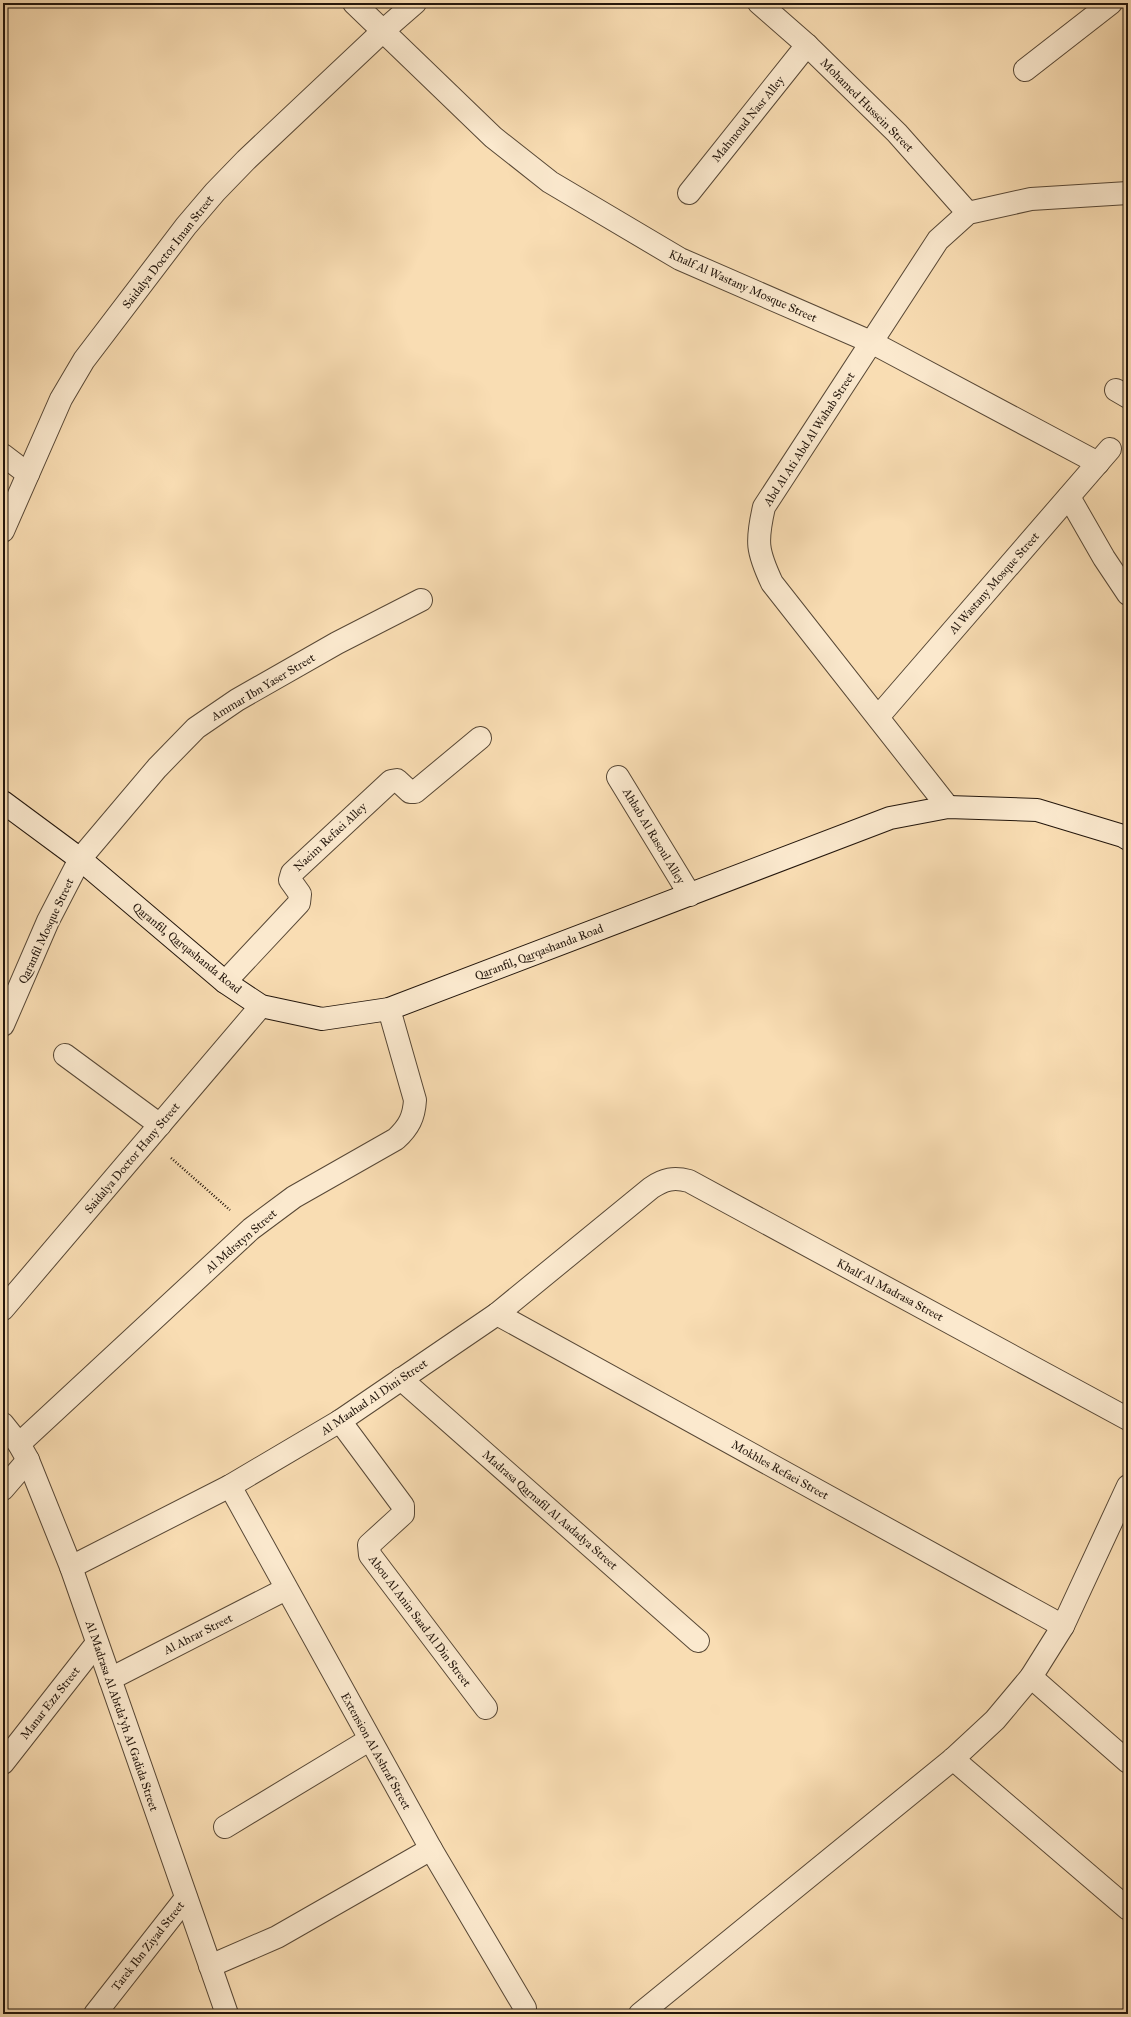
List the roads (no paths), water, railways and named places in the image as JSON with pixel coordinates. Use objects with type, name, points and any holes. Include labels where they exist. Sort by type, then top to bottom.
[{"type":"street","name":"Khalf Al Wastany Mosque Street","points":[[354,3],[384,30],[493,137],[550,182],[680,259],[871,342],[1104,456]]},
{"type":"street","name":"Saidalya Doctor Iman Street","points":[[3,531],[61,399],[84,360],[186,226],[246,160],[384,30],[415,3]]},
{"type":"street","name":"Mohamed Hussein Street","points":[[759,3],[807,45],[897,133],[968,213]]},
{"type":"street","points":[[1025,70],[1111,3]]},
{"type":"street","name":"Mahmoud Nasr Alley","points":[[689,193],[807,45]]},
{"type":"street","points":[[968,213],[1031,199],[1128,193]]},
{"type":"street","name":"Abd Al Ati Abd Al Wahab Street","points":[[948,807],[772,583],[761,559],[758,533],[764,507],[871,342],[938,240],[968,213]]},
{"type":"street","points":[[3,455],[28,474]]},
{"type":"street","name":"Al Wastany Mosque Street","points":[[878,717],[1104,456]]},
{"type":"street","points":[[1069,497],[1104,558],[1128,594]]},
{"type":"street","name":"Ammar Ibn Yaser Street","points":[[80,859],[157,768],[196,728],[243,696],[337,643],[421,600]]},
{"type":"street","name":"Naeim Refaei Alley","points":[[225,982],[299,903],[300,894],[290,880],[292,873],[391,781],[397,780],[410,792],[415,792],[480,738]]},
{"type":"street","name":"Ahbab Al Rasoul Alley","points":[[618,777],[690,895]]},
{"type":"street","name":"Qaranfil, Qarqashanda Road","points":[[3,802],[80,859],[225,982],[262,1006],[322,1019],[389,1009],[890,818],[948,807],[1037,810],[1123,836],[1128,839]]},
{"type":"street","name":"Qaranfil Mosque Street","points":[[3,1025],[48,921],[80,859]]},
{"type":"street","name":"Saidalya Doctor Hany Street","points":[[3,1309],[262,1006]]},
{"type":"street","name":"Al Mdrstyn Street","points":[[3,1489],[23,1452],[251,1229],[294,1197],[396,1139],[408,1128],[414,1115],[415,1100],[389,1009]]},
{"type":"street","points":[[65,1055],[154,1132]]},
{"type":"street","name":"Khalf Al Madrasa Street","points":[[651,1188],[662,1180],[676,1178],[689,1181],[1128,1419]]},
{"type":"street","name":"Al Maahad Al Dini Street","points":[[70,1567],[230,1486],[340,1421],[497,1314],[651,1188]]},
{"type":"street","name":"Mokhles Refaei Street","points":[[497,1314],[1063,1626]]},
{"type":"street","name":"Madrasa Qarnafil Al Aadadya Street","points":[[401,1379],[698,1641]]},
{"type":"street","name":"Abou Al Anin Saad Al Din Street","points":[[340,1421],[403,1506],[403,1514],[369,1545],[370,1555],[486,1708]]},
{"type":"street","name":"Al Madrasa Al Abtda'yh Al Gadida Street","points":[[3,1424],[23,1452],[70,1567],[226,2014]]},
{"type":"street","name":"Extension Al Ashraf Street","points":[[230,1486],[369,1740],[431,1849],[525,2008],[525,2014]]},
{"type":"street","points":[[642,2014],[953,1759],[994,1720],[1031,1677],[1063,1626],[1128,1486]]},
{"type":"street","name":"Al Ahrar Street","points":[[110,1678],[286,1589]]},
{"type":"street","name":"Manar Ezz Street","points":[[3,1763],[97,1643]]},
{"type":"street","points":[[1031,1677],[1128,1762]]},
{"type":"street","points":[[225,1827],[369,1740]]},
{"type":"street","points":[[953,1759],[1128,1909]]},
{"type":"street","points":[[210,1966],[277,1937],[431,1849]]},
{"type":"street","name":"Tarek Ibn Ziyad Street","points":[[95,2014],[186,1898]]}]
